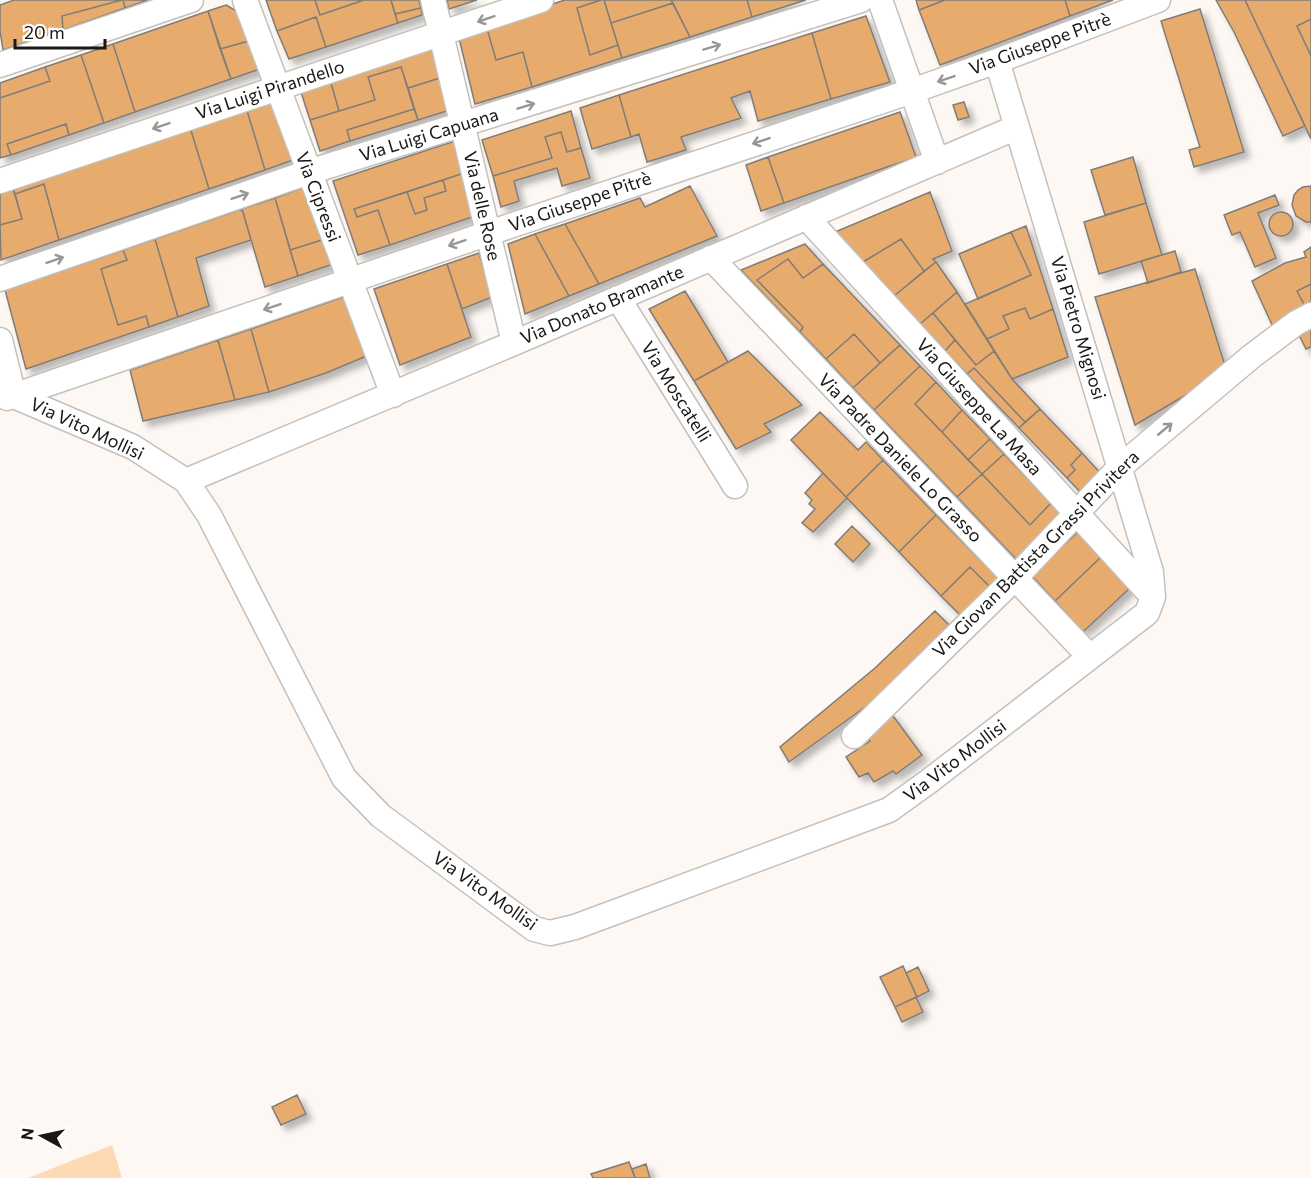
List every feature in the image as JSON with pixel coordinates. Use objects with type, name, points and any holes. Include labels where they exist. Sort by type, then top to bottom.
[{"type":"street","points":[[0,65],[191,0]]},
{"type":"street","name":"Via Cipressi","points":[[245,0],[393,394]]},
{"type":"street","name":"Via delle Rose","points":[[433,0],[514,343]]},
{"type":"street","name":"Via Luigi Pirandello","points":[[0,180],[541,0]]},
{"type":"street","name":"Via Luigi Capuana","points":[[0,279],[309,172],[861,0]]},
{"type":"street","points":[[880,0],[937,162]]},
{"type":"street","name":"Via Giuseppe Pitrè","points":[[7,398],[489,232],[912,91],[1158,0]]},
{"type":"street","name":"Via Pietro Mignosi","points":[[997,61],[1151,572],[1153,597]]},
{"type":"street","name":"Via Donato Bramante","points":[[186,482],[1017,127]]},
{"type":"street","name":"Via Giuseppe La Masa","points":[[806,217],[1153,597]]},
{"type":"street","name":"Via Padre Daniele Lo Grasso","points":[[711,258],[1090,657]]},
{"type":"street","name":"Via Moscatelli","points":[[618,298],[735,486]]},
{"type":"street","name":"Via Giovan Battista Grassi Privitera","points":[[854,736],[1015,578],[1120,467],[1252,356],[1296,323],[1311,315]]},
{"type":"street","points":[[0,340],[7,398]]},
{"type":"street","name":"Via Vito Mollisi","points":[[7,398],[133,447],[186,482],[209,516],[344,778],[381,816],[534,929],[550,933],[575,927],[889,810],[1147,613],[1153,597]]},
{"type":"shaded area","points":[[112,1145],[122,1178],[28,1178]]},
{"type":"building","points":[[14,0],[122,0],[62,16],[63,30],[3,50],[0,5]]},
{"type":"building","points":[[123,0],[125,8],[63,30],[62,16]]},
{"type":"building","points":[[123,0],[148,0],[125,8]]},
{"type":"building","points":[[266,0],[315,0],[320,15],[364,0],[391,0],[398,23],[326,47],[316,17],[277,31]]},
{"type":"building","points":[[315,0],[364,0],[320,15]]},
{"type":"building","points":[[391,0],[419,0],[421,8],[395,14]]},
{"type":"building","points":[[447,0],[477,0],[449,9]]},
{"type":"building","points":[[565,0],[601,0],[577,8],[590,55],[618,45],[622,58],[532,87],[523,52],[496,60],[486,25]]},
{"type":"building","points":[[604,0],[618,45],[590,55],[577,8]]},
{"type":"building","points":[[604,0],[671,0],[673,3],[611,23]]},
{"type":"building","points":[[671,0],[747,0],[752,17],[690,37]]},
{"type":"building","points":[[747,0],[806,0],[752,17]]},
{"type":"building","points":[[916,0],[945,0],[919,10]]},
{"type":"building","points":[[945,0],[1065,0],[1070,16],[940,65],[919,10]]},
{"type":"building","points":[[1065,0],[1113,0],[1070,16]]},
{"type":"building","points":[[1216,0],[1245,0],[1305,126],[1283,136],[1234,32]]},
{"type":"building","points":[[1245,0],[1311,0],[1311,19],[1297,26],[1311,56],[1311,139]]},
{"type":"building","points":[[673,3],[690,37],[622,58],[611,23]]},
{"type":"building","points":[[226,5],[238,12],[249,41],[220,49],[208,11]]},
{"type":"building","points":[[421,8],[422,15],[398,23],[395,14]]},
{"type":"building","points":[[1200,9],[1244,152],[1194,167],[1189,150],[1200,147],[1161,21]]},
{"type":"building","points":[[208,11],[231,79],[135,112],[113,44]]},
{"type":"building","points":[[866,16],[890,82],[831,99],[812,33]]},
{"type":"building","points":[[316,17],[326,47],[289,59],[277,31]]},
{"type":"building","points":[[1311,19],[1311,56],[1297,26]]},
{"type":"building","points":[[486,25],[496,60],[523,52],[532,87],[475,104],[458,34]]},
{"type":"building","points":[[812,33],[831,99],[758,121],[750,91],[731,98],[741,118],[681,137],[686,150],[647,162],[639,134],[631,137],[619,95]]},
{"type":"building","points":[[249,41],[260,69],[231,79],[220,49]]},
{"type":"building","points":[[113,44],[135,112],[104,123],[81,55]]},
{"type":"building","points":[[430,44],[440,78],[408,88],[401,67],[368,77],[375,100],[339,111],[329,76]]},
{"type":"building","points":[[81,55],[104,123],[69,135],[66,124],[7,144],[11,155],[0,158],[0,98],[50,81],[45,67]]},
{"type":"building","points":[[45,67],[50,81],[0,98],[0,83]]},
{"type":"building","points":[[401,67],[414,109],[347,130],[350,141],[320,151],[310,120],[375,100],[368,77]]},
{"type":"building","points":[[329,76],[339,111],[310,120],[299,86]]},
{"type":"building","points":[[440,78],[450,110],[418,120],[408,88]]},
{"type":"building","points":[[619,95],[631,137],[592,149],[580,108]]},
{"type":"building","points":[[964,102],[969,117],[958,120],[953,105]]},
{"type":"building","points":[[273,103],[293,160],[265,170],[245,104]]},
{"type":"building","points":[[245,104],[265,170],[209,189],[189,124]]},
{"type":"building","points":[[414,109],[418,120],[350,141],[347,130]]},
{"type":"building","points":[[571,111],[581,148],[567,152],[561,132],[545,137],[552,158],[493,176],[482,140]]},
{"type":"building","points":[[900,112],[916,157],[784,203],[768,157]]},
{"type":"building","points":[[66,124],[69,135],[11,155],[7,144]]},
{"type":"building","points":[[189,124],[209,189],[59,240],[44,184],[15,194],[12,185]]},
{"type":"building","points":[[561,132],[567,152],[581,148],[590,178],[562,186],[557,168],[514,181],[519,201],[501,207],[493,176],[552,158],[545,137]]},
{"type":"building","points":[[455,141],[464,173],[354,209],[357,217],[378,210],[390,245],[358,255],[333,181]]},
{"type":"building","points":[[768,157],[784,203],[761,211],[746,165]]},
{"type":"building","points":[[1133,157],[1146,203],[1105,215],[1091,170]]},
{"type":"building","points":[[464,173],[475,216],[390,245],[378,210],[357,217],[354,209],[407,192],[415,214],[427,210],[424,198],[446,191],[443,180]]},
{"type":"building","points":[[443,180],[446,191],[424,198],[427,210],[415,214],[407,192]]},
{"type":"building","points":[[44,184],[59,240],[1,260],[0,225],[22,219],[15,194]]},
{"type":"building","points":[[12,185],[22,219],[0,225],[0,189]]},
{"type":"building","points":[[307,186],[325,239],[290,250],[275,198]]},
{"type":"building","points":[[690,186],[717,236],[599,284],[565,224],[640,198],[645,207]]},
{"type":"building","points":[[1311,186],[1311,222],[1306,222],[1296,216],[1292,205],[1294,195],[1298,190]]},
{"type":"building","points":[[930,192],[952,251],[933,259],[936,262],[924,271],[901,239],[863,262],[835,232]]},
{"type":"building","points":[[1275,195],[1279,205],[1258,213],[1276,258],[1255,267],[1240,232],[1232,235],[1224,215]]},
{"type":"building","points":[[275,198],[298,276],[265,287],[242,209]]},
{"type":"building","points":[[1146,203],[1162,255],[1099,274],[1084,222]]},
{"type":"building","points":[[242,209],[251,240],[196,258],[209,306],[178,317],[155,239]]},
{"type":"building","points":[[1281,212],[1289,216],[1293,224],[1289,232],[1281,236],[1273,232],[1269,224],[1273,216]]},
{"type":"building","points":[[565,224],[599,284],[569,296],[535,234]]},
{"type":"building","points":[[1026,226],[1053,309],[1030,319],[1025,308],[1003,316],[1009,329],[987,339],[965,304],[1031,275],[1011,232]]},
{"type":"building","points":[[1011,232],[1031,275],[978,299],[959,254]]},
{"type":"building","points":[[535,234],[569,296],[525,314],[508,244]]},
{"type":"building","points":[[155,239],[178,317],[149,327],[146,316],[118,325],[101,269],[127,260],[123,250]]},
{"type":"building","points":[[325,239],[333,264],[298,276],[290,250]]},
{"type":"building","points":[[901,239],[924,271],[894,296],[863,262]]},
{"type":"building","points":[[805,244],[823,264],[803,278],[788,259],[757,280],[803,327],[800,332],[741,270]]},
{"type":"building","points":[[1311,247],[1311,284],[1297,291],[1306,308],[1273,327],[1252,281],[1285,263],[1306,257],[1304,252]]},
{"type":"building","points":[[123,250],[127,260],[101,269],[118,325],[146,316],[149,327],[26,369],[5,290]]},
{"type":"building","points":[[1175,251],[1181,272],[1148,283],[1141,261]]},
{"type":"building","points":[[479,253],[492,297],[462,309],[447,264]]},
{"type":"building","points":[[788,259],[803,278],[823,264],[900,345],[880,363],[854,334],[826,359],[800,332],[803,327],[757,280]]},
{"type":"building","points":[[936,262],[957,292],[920,324],[894,296]]},
{"type":"building","points":[[447,264],[471,337],[400,365],[374,289]]},
{"type":"building","points":[[1195,269],[1226,369],[1135,425],[1095,297]]},
{"type":"building","points":[[1311,284],[1311,305],[1306,308],[1297,291]]},
{"type":"building","points":[[685,291],[728,362],[694,381],[649,309]]},
{"type":"building","points":[[957,292],[994,351],[976,365],[933,313]]},
{"type":"building","points":[[346,296],[369,355],[326,373],[269,392],[251,329]]},
{"type":"building","points":[[1025,308],[1030,319],[1053,309],[1068,357],[1012,379],[987,339],[1009,329],[1003,316]]},
{"type":"building","points":[[933,313],[955,340],[945,351],[920,324]]},
{"type":"building","points":[[1311,324],[1311,347],[1306,349],[1297,331]]},
{"type":"building","points":[[251,329],[269,392],[235,400],[218,340]]},
{"type":"building","points":[[854,334],[880,363],[853,388],[826,359]]},
{"type":"building","points":[[218,340],[235,400],[143,421],[130,370]]},
{"type":"building","points":[[955,340],[976,365],[994,351],[1012,379],[1040,409],[1025,422],[974,368],[967,374],[945,351]]},
{"type":"building","points":[[900,345],[920,366],[874,410],[853,388]]},
{"type":"building","points":[[748,351],[802,405],[764,424],[771,432],[736,449],[694,381]]},
{"type":"building","points":[[920,366],[936,382],[915,404],[982,474],[957,497],[874,410]]},
{"type":"building","points":[[974,368],[1025,422],[1019,428],[967,374]]},
{"type":"building","points":[[936,382],[962,410],[942,432],[915,404]]},
{"type":"building","points":[[1040,409],[1082,453],[1071,465],[1075,470],[1067,478],[1019,428]]},
{"type":"building","points":[[962,410],[990,439],[968,460],[942,432]]},
{"type":"building","points":[[820,412],[858,450],[866,442],[883,460],[846,497],[791,440]]},
{"type":"building","points":[[990,439],[1004,454],[982,474],[968,460]]},
{"type":"building","points":[[1082,453],[1104,477],[1084,496],[1067,478],[1075,470],[1071,465]]},
{"type":"building","points":[[1004,454],[1051,503],[1030,525],[982,474]]},
{"type":"building","points":[[883,460],[936,515],[899,552],[846,497]]},
{"type":"building","points":[[823,473],[847,498],[813,532],[802,523],[815,509],[809,504],[812,500],[805,493]]},
{"type":"building","points":[[982,474],[1030,525],[1051,503],[1064,517],[1018,561],[957,497]]},
{"type":"building","points":[[936,515],[999,579],[990,587],[970,567],[941,596],[899,552]]},
{"type":"building","points":[[852,526],[870,544],[853,562],[835,544]]},
{"type":"building","points":[[1078,532],[1101,557],[1055,601],[1031,575]]},
{"type":"building","points":[[1101,557],[1130,588],[1083,632],[1055,601]]},
{"type":"building","points":[[970,567],[990,587],[961,616],[941,596]]},
{"type":"building","points":[[935,611],[950,626],[879,697],[789,762],[780,747],[875,668]]},
{"type":"building","points":[[891,713],[922,755],[896,774],[893,771],[874,782],[868,773],[859,777],[846,757],[870,741],[864,731]]},
{"type":"building","points":[[903,966],[917,997],[895,1007],[880,977]]},
{"type":"building","points":[[918,967],[929,991],[917,997],[906,973]]},
{"type":"building","points":[[916,997],[923,1012],[902,1022],[895,1007]]},
{"type":"building","points":[[297,1095],[306,1114],[281,1125],[272,1107]]},
{"type":"building","points":[[629,1162],[635,1178],[593,1178],[591,1174]]},
{"type":"building","points":[[646,1164],[650,1178],[635,1178],[632,1169]]}]
